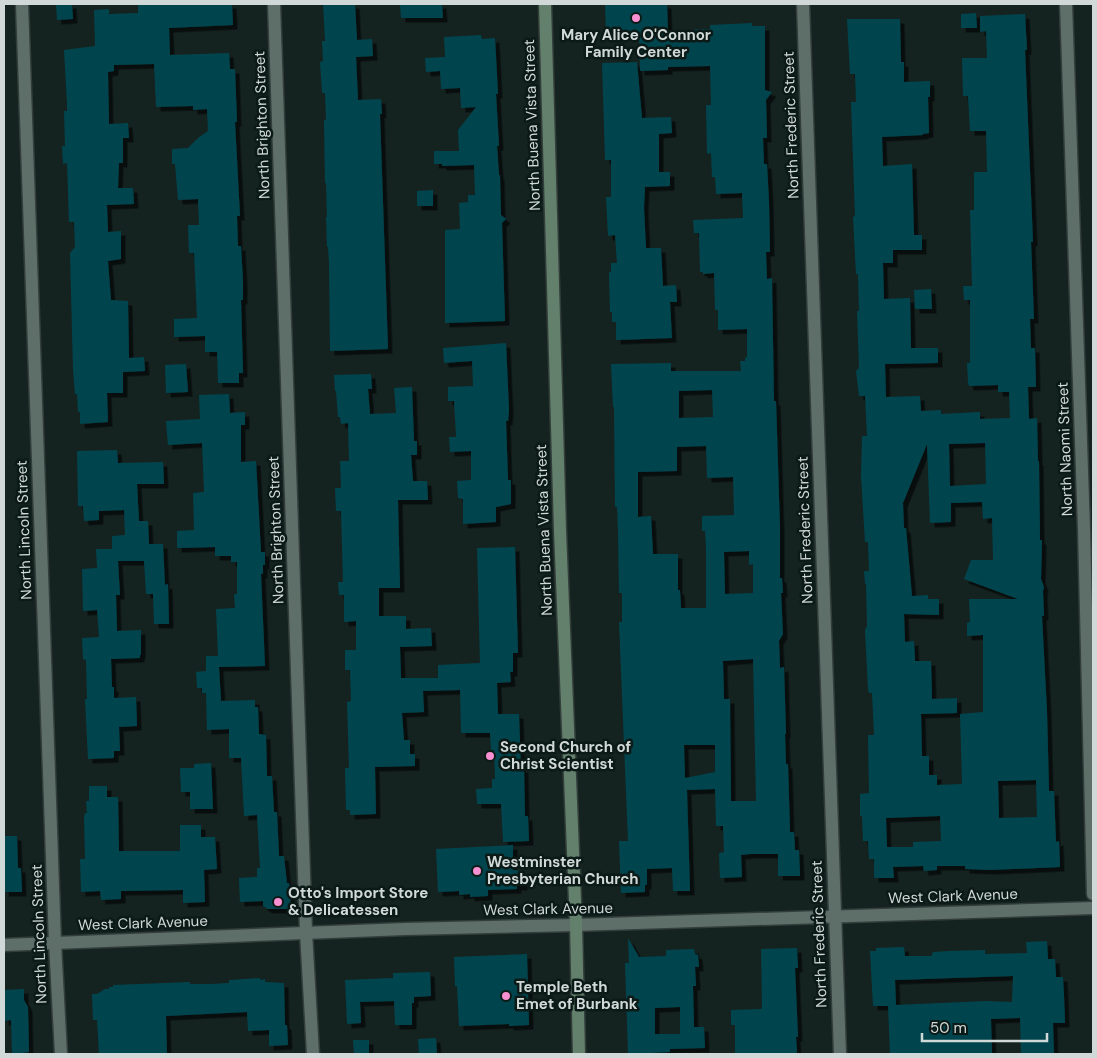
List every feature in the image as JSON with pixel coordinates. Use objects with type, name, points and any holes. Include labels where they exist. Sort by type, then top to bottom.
[{"type":"main road","name":"North Buena Vista Street","points":[[545,4],[579,1054]]},
{"type":"street","name":"North Lincoln Street","points":[[22,4],[55,943],[61,1054]]},
{"type":"street","name":"North Brighton Street","points":[[274,4],[306,932],[313,1054]]},
{"type":"street","name":"North Frederic Street","points":[[803,4],[840,1054]]},
{"type":"street","name":"North Naomi Street","points":[[1066,4],[1093,894]]},
{"type":"street","name":"West Clark Avenue","points":[[4,944],[306,932],[1093,908]]},
{"type":"building","points":[[56,4],[72,4],[73,19],[57,20]]},
{"type":"building","points":[[138,4],[232,4],[233,25],[169,28],[170,55],[229,53],[230,69],[235,69],[237,122],[235,122],[240,216],[237,216],[238,246],[241,246],[243,281],[243,300],[241,300],[243,373],[239,373],[239,383],[218,383],[217,352],[205,352],[205,336],[174,337],[174,319],[197,318],[194,253],[189,253],[188,225],[199,225],[198,199],[178,200],[175,164],[172,164],[172,149],[188,148],[208,131],[207,109],[193,110],[193,106],[156,107],[154,64],[114,65],[114,71],[108,72],[109,124],[128,123],[129,138],[123,138],[123,163],[119,163],[118,188],[133,188],[134,204],[107,205],[108,232],[121,231],[121,259],[108,261],[111,300],[128,301],[129,358],[144,357],[145,371],[123,372],[123,393],[107,393],[108,422],[80,424],[80,412],[78,412],[77,394],[75,394],[73,370],[70,253],[75,247],[74,222],[69,222],[67,163],[63,164],[62,146],[65,146],[64,111],[67,111],[64,50],[95,46],[94,10],[109,9],[109,14],[138,13]]},
{"type":"building","points":[[323,4],[355,4],[357,40],[372,39],[373,56],[356,57],[358,100],[381,99],[388,349],[330,351],[329,264],[325,183],[324,120],[326,120],[325,93],[322,93],[320,62],[323,61],[322,41],[325,41]]},
{"type":"building","points":[[400,4],[442,4],[443,18],[401,18]]},
{"type":"building","points":[[605,4],[667,4],[668,31],[710,29],[710,25],[752,23],[752,26],[765,26],[765,90],[772,92],[766,100],[767,138],[763,138],[764,164],[767,164],[769,202],[770,252],[766,252],[767,279],[772,278],[780,578],[782,578],[783,593],[781,593],[783,634],[779,641],[780,668],[784,667],[786,764],[788,764],[790,832],[794,832],[795,850],[799,850],[800,876],[778,876],[778,854],[750,854],[741,855],[742,877],[720,878],[719,853],[724,852],[723,826],[716,826],[715,789],[687,790],[690,891],[673,891],[672,868],[647,869],[645,892],[621,893],[619,841],[628,841],[619,622],[622,622],[622,593],[619,593],[611,364],[671,363],[671,371],[741,371],[740,361],[745,361],[747,357],[747,329],[718,330],[718,310],[715,310],[714,273],[703,274],[703,272],[700,272],[699,233],[694,233],[693,220],[743,218],[742,193],[716,194],[715,177],[712,177],[711,153],[707,154],[706,105],[711,105],[710,66],[668,67],[668,70],[640,71],[639,35],[606,33]],"holes":[[[712,390],[713,417],[679,418],[679,391]],[[706,446],[707,478],[733,477],[734,515],[702,516],[702,531],[705,531],[706,548],[706,608],[681,608],[680,590],[678,590],[678,554],[653,554],[651,516],[638,517],[638,472],[677,471],[677,447]],[[749,551],[749,565],[753,564],[753,593],[725,594],[724,552]],[[753,659],[756,801],[731,801],[730,699],[724,699],[723,661]],[[684,745],[715,745],[715,772],[685,778]]]},
{"type":"building","points":[[976,13],[977,28],[961,28],[961,14]]},
{"type":"building","points":[[1025,14],[1033,242],[1031,242],[1034,319],[1030,319],[1031,348],[1035,348],[1036,387],[1028,387],[1029,419],[1037,418],[1040,540],[1042,540],[1041,579],[1044,587],[1044,616],[1042,616],[1049,791],[1054,791],[1056,842],[1059,841],[1060,867],[991,870],[965,869],[965,866],[937,866],[937,870],[924,871],[923,866],[893,867],[894,878],[874,878],[874,859],[869,859],[868,841],[863,841],[862,816],[860,816],[860,794],[869,793],[868,735],[874,735],[872,693],[869,693],[868,689],[865,630],[867,626],[864,571],[869,571],[868,542],[865,542],[861,476],[862,436],[867,436],[865,396],[859,396],[856,371],[859,368],[857,311],[859,311],[853,217],[855,216],[851,102],[856,102],[855,74],[850,74],[847,19],[900,19],[901,62],[904,62],[904,82],[930,81],[930,97],[928,97],[929,133],[882,137],[883,166],[912,164],[914,235],[922,235],[922,250],[893,250],[893,263],[883,263],[884,299],[910,298],[911,348],[938,348],[938,363],[885,364],[886,397],[920,396],[921,411],[941,410],[941,414],[980,412],[980,419],[1010,418],[1009,392],[998,392],[998,385],[969,386],[968,382],[967,363],[970,363],[970,300],[964,300],[963,286],[972,286],[970,210],[974,210],[974,172],[987,172],[986,131],[970,131],[968,96],[963,96],[962,58],[987,58],[986,31],[980,32],[980,16]],"holes":[[[985,443],[986,484],[950,486],[949,444]],[[927,444],[930,523],[951,522],[951,503],[982,502],[983,519],[992,518],[993,560],[971,560],[964,579],[1018,599],[969,599],[970,622],[967,623],[967,636],[983,635],[983,712],[960,714],[962,784],[937,785],[937,775],[929,775],[929,756],[922,756],[921,714],[957,713],[957,698],[932,699],[931,661],[915,661],[914,641],[905,642],[904,614],[939,615],[939,599],[928,599],[928,595],[912,596],[903,503]],[[1036,780],[1037,817],[999,818],[998,781]],[[940,816],[941,841],[913,842],[913,847],[887,847],[886,818]]]},
{"type":"building","points":[[481,35],[482,39],[495,38],[499,146],[497,146],[501,215],[506,219],[502,223],[505,321],[445,323],[445,230],[460,229],[459,203],[468,202],[468,195],[475,195],[474,165],[442,166],[442,164],[434,164],[434,151],[459,151],[458,130],[476,107],[461,108],[460,88],[441,89],[440,71],[426,72],[425,58],[445,57],[444,37]]},
{"type":"building","points":[[637,62],[642,118],[671,117],[672,133],[659,134],[659,172],[670,172],[670,186],[645,187],[644,208],[646,248],[661,248],[663,286],[676,285],[677,302],[670,302],[672,338],[616,340],[616,322],[612,322],[612,312],[610,312],[609,272],[611,272],[611,263],[617,263],[615,235],[608,236],[606,197],[611,197],[611,160],[605,160],[602,63]]},
{"type":"building","points":[[433,190],[433,206],[417,206],[417,191]]},
{"type":"building","points":[[931,289],[932,309],[915,309],[914,290]]},
{"type":"building","points":[[506,343],[509,410],[508,421],[506,421],[508,480],[511,480],[511,504],[496,507],[496,522],[463,524],[463,499],[458,498],[457,481],[471,480],[471,451],[450,452],[449,437],[456,437],[456,435],[454,401],[448,401],[448,387],[473,386],[472,361],[444,363],[443,348]]},
{"type":"building","points":[[186,364],[188,392],[166,393],[165,365]]},
{"type":"building","points":[[371,374],[372,389],[368,389],[370,414],[396,413],[394,388],[412,387],[414,441],[417,441],[417,455],[411,455],[413,481],[427,481],[428,500],[398,500],[400,588],[379,588],[379,616],[406,616],[406,629],[431,628],[432,646],[400,647],[401,678],[438,678],[438,665],[480,663],[477,548],[515,547],[518,653],[513,653],[513,672],[510,672],[511,682],[497,683],[498,714],[519,714],[521,768],[524,768],[525,816],[528,816],[529,841],[503,842],[501,804],[477,804],[476,789],[492,788],[492,779],[495,779],[494,750],[491,750],[490,733],[461,733],[460,690],[423,691],[424,712],[402,713],[404,740],[410,740],[410,754],[415,754],[415,766],[375,767],[376,814],[350,815],[350,810],[346,810],[345,768],[349,768],[347,702],[351,701],[350,670],[345,670],[345,650],[356,650],[356,621],[344,622],[344,595],[339,595],[338,582],[343,582],[341,511],[336,511],[335,488],[341,488],[340,461],[349,461],[348,423],[341,424],[340,417],[338,417],[334,375]]},
{"type":"building","points":[[229,394],[230,413],[245,412],[245,425],[241,425],[241,462],[256,461],[261,552],[265,552],[265,565],[263,565],[263,574],[261,574],[265,666],[219,667],[221,701],[255,700],[255,707],[258,707],[259,734],[266,735],[267,776],[272,776],[274,812],[277,812],[279,856],[284,856],[291,909],[268,909],[263,906],[263,901],[240,902],[239,878],[257,877],[257,868],[260,868],[257,815],[244,816],[241,758],[229,758],[229,729],[207,730],[206,693],[202,693],[202,688],[197,688],[196,672],[206,671],[206,656],[218,656],[216,609],[235,608],[234,594],[237,594],[237,562],[231,562],[231,556],[215,556],[215,547],[177,548],[177,531],[194,530],[193,493],[204,492],[202,443],[168,445],[166,421],[200,419],[199,395]]},
{"type":"building","points":[[117,450],[118,463],[163,462],[164,484],[137,484],[139,521],[148,521],[149,544],[163,544],[165,585],[168,584],[169,624],[154,624],[153,594],[146,594],[144,561],[118,561],[120,595],[116,595],[117,631],[141,630],[141,655],[140,658],[111,659],[112,687],[114,687],[114,698],[136,697],[137,726],[119,727],[120,751],[114,751],[114,758],[88,759],[85,699],[87,699],[86,660],[83,659],[82,638],[99,637],[97,610],[83,611],[82,569],[97,568],[96,549],[112,549],[112,536],[125,535],[124,510],[99,511],[99,520],[84,521],[83,506],[78,506],[77,451]]},
{"type":"building","points":[[211,763],[213,809],[190,809],[190,792],[181,792],[180,768],[194,768],[194,764]]},
{"type":"building","points":[[89,786],[107,786],[107,797],[118,797],[119,851],[180,851],[180,825],[201,825],[201,837],[215,837],[217,869],[204,870],[205,902],[183,903],[183,890],[121,891],[121,899],[101,900],[100,891],[81,892],[80,859],[85,859],[84,818],[85,813],[87,813],[86,801],[89,801]]},
{"type":"building","points":[[4,836],[17,836],[18,868],[21,868],[22,892],[4,892]]},
{"type":"building","name":"Westminster Presbyterian Church","points":[[513,845],[513,870],[522,871],[523,886],[517,886],[517,889],[488,890],[488,896],[470,897],[470,894],[459,895],[459,891],[438,892],[436,849]]},
{"type":"building","points":[[628,938],[639,957],[666,956],[666,950],[694,949],[695,954],[698,955],[699,967],[695,967],[696,986],[693,986],[694,1027],[704,1027],[705,1048],[670,1049],[670,1052],[628,1054],[625,963],[629,963]],"holes":[[[680,1007],[680,1034],[655,1034],[655,1008]]]},
{"type":"building","points":[[1047,941],[1048,959],[1055,959],[1056,977],[1063,977],[1065,1023],[1053,1023],[1054,1054],[1021,1054],[1020,1018],[991,1019],[992,1054],[890,1054],[888,1006],[873,1006],[870,951],[876,951],[876,948],[904,947],[905,956],[932,956],[934,952],[985,950],[985,954],[1027,953],[1026,942]],"holes":[[[1013,976],[1012,1002],[986,1001],[896,1005],[895,980]]]},
{"type":"building","points":[[797,948],[798,968],[795,968],[797,1053],[735,1054],[735,1025],[731,1025],[731,1010],[761,1009],[762,1007],[761,949]]},
{"type":"building","name":"Temple Beth Emet of Burbank","points":[[527,954],[529,1025],[459,1026],[454,957]]},
{"type":"building","points":[[430,972],[431,996],[414,997],[414,1003],[412,1003],[412,1025],[395,1025],[394,1001],[360,1002],[361,1023],[347,1024],[345,980],[393,978],[393,973]]},
{"type":"building","points":[[260,978],[260,980],[265,979],[265,982],[284,983],[285,1025],[287,1025],[288,1045],[269,1046],[269,1030],[248,1031],[247,1012],[166,1016],[167,1054],[99,1054],[97,1020],[93,1020],[92,994],[109,989],[113,985],[190,982],[190,984],[210,984],[229,983],[229,980]]},
{"type":"building","points":[[24,989],[24,1000],[28,1007],[29,1052],[14,1054],[12,1053],[11,1020],[4,1021],[4,990]]},
{"type":"building","points":[[436,1038],[437,1054],[419,1054],[418,1039]]},
{"type":"building","points":[[353,1040],[369,1040],[369,1054],[354,1054]]},
{"type":"place","name":"Mary Alice O'Connor Family Center","points":[[636,18]]},
{"type":"place","name":"Second Church of Christ Scientist","points":[[490,756]]},
{"type":"place","name":"Westminster Presbyterian Church","points":[[477,871]]},
{"type":"place","name":"Otto's Import Store & Delicatessen","points":[[278,902]]},
{"type":"place","name":"Temple Beth Emet of Burbank","points":[[506,996]]}]
